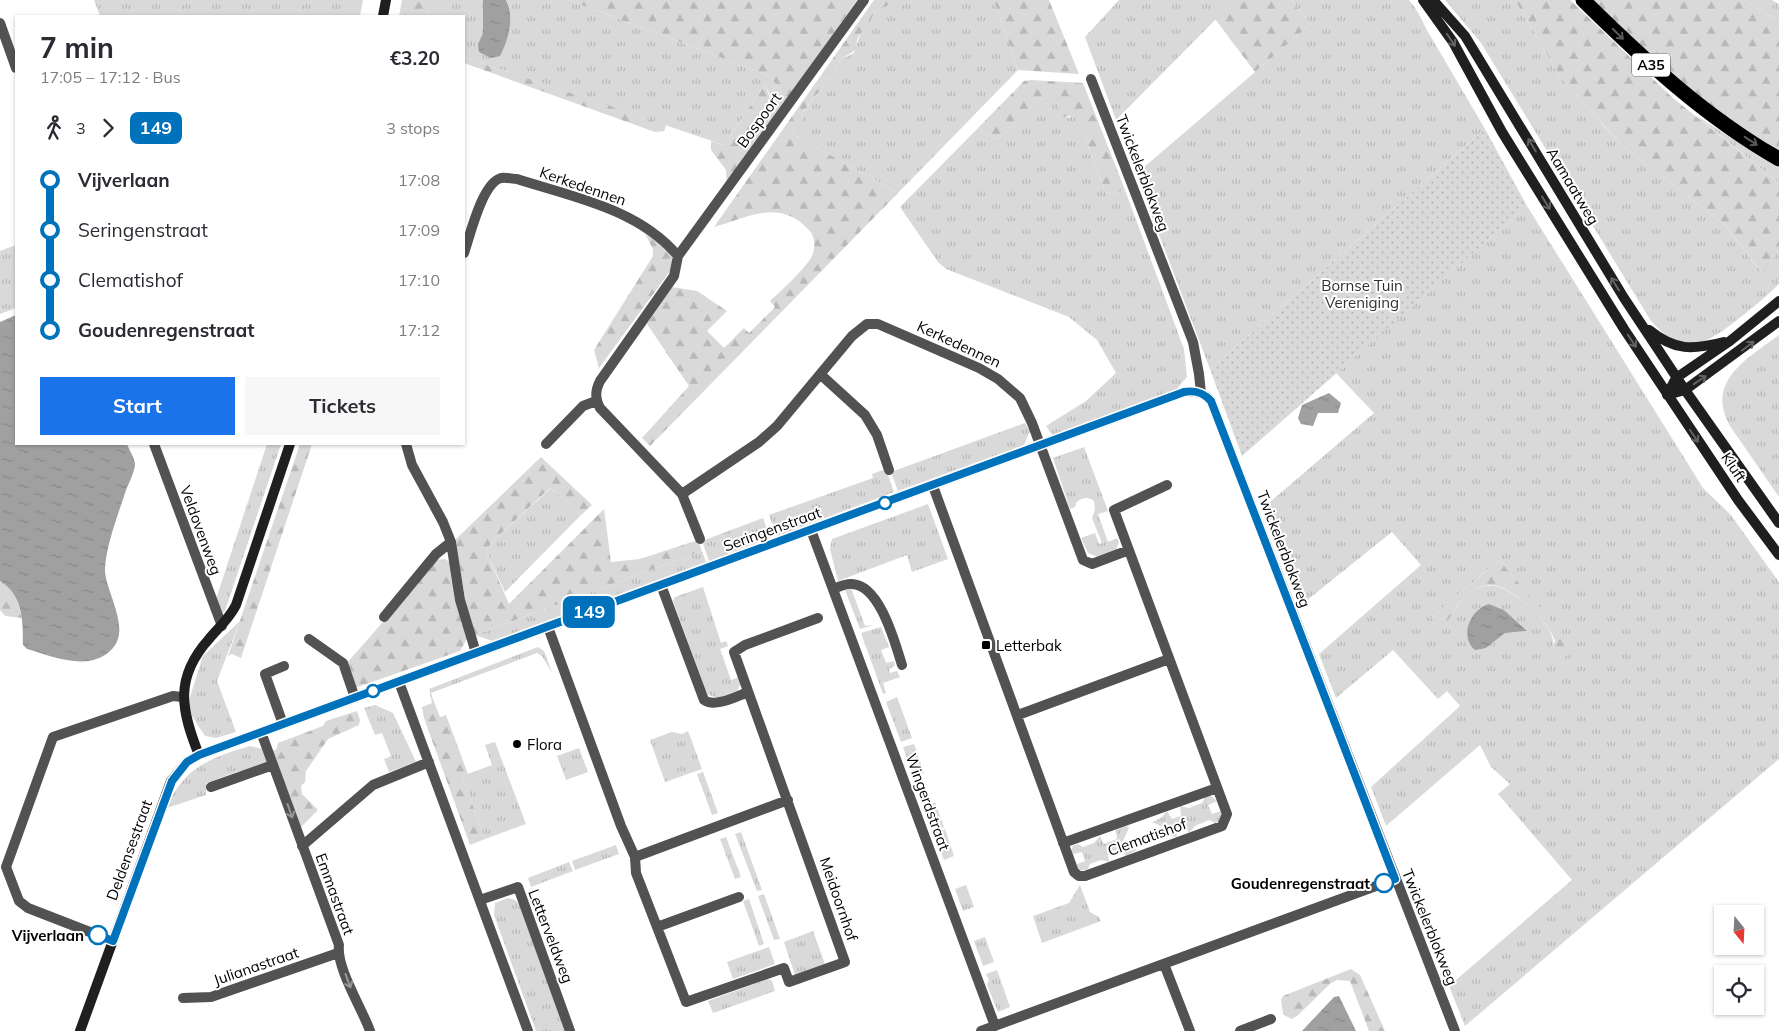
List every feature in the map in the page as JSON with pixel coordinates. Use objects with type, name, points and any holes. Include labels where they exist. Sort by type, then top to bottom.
[{"type":"highway","name":"A35","points":[[1583,0],[1632,48],[1695,103],[1779,159]]},
{"type":"main road","points":[[384,15],[386,0]]},
{"type":"main road","name":"Aamaatweg","points":[[1423,0],[1453,42],[1502,132],[1667,396]]},
{"type":"main road","name":"Aamaatweg","points":[[1433,0],[1465,36],[1588,241],[1684,390]]},
{"type":"main road","points":[[1667,396],[1676,378],[1730,341],[1779,301]]},
{"type":"main road","points":[[1667,396],[1684,390],[1779,321]]},
{"type":"main road","points":[[1642,325],[1660,340],[1674,346],[1696,348],[1730,341]]},
{"type":"main road","name":"Kluft","points":[[1684,390],[1779,523]]},
{"type":"main road","name":"Kluft","points":[[1667,396],[1779,555]]},
{"type":"main road","points":[[199,755],[183,708],[182,697],[189,672],[197,654],[222,626],[236,605],[290,445]]},
{"type":"main road","name":"Deldensestraat","points":[[80,1031],[172,781],[187,762],[199,755]]},
{"type":"street","name":"Bospoort","points":[[678,256],[864,0]]},
{"type":"street","points":[[0,23],[15,65]]},
{"type":"street","name":"Twickelerblokweg","points":[[1091,79],[1192,342],[1200,374],[1201,393],[1211,401],[1455,1031]]},
{"type":"street","name":"Kerkedennen","points":[[465,250],[485,192],[492,183],[501,178],[517,179],[614,210],[640,224],[678,256]]},
{"type":"street","points":[[678,256],[674,276],[600,381],[596,390],[596,401],[600,408],[682,494],[700,539]]},
{"type":"street","name":"Kerkedennen","points":[[682,494],[771,431],[852,336],[866,324],[878,324],[998,379],[1020,398],[1041,446]]},
{"type":"street","points":[[820,374],[865,415],[877,435],[890,470]]},
{"type":"street","name":"Seringenstraat","points":[[199,755],[662,586],[1184,392],[1194,391],[1201,393]]},
{"type":"street","points":[[546,444],[583,406],[596,401]]},
{"type":"street","name":"Veldovenweg","points":[[154,445],[222,626]]},
{"type":"street","points":[[406,445],[412,465],[440,515],[451,542],[460,600],[476,654]]},
{"type":"street","points":[[1041,446],[1083,560],[1092,564],[1129,550]]},
{"type":"street","name":"Clematishof","points":[[933,486],[1018,715],[1063,843],[1074,872],[1079,876],[1222,826],[1227,814],[1114,510],[1168,485]]},
{"type":"street","name":"Wingerdstraat","points":[[811,530],[995,1026]]},
{"type":"street","points":[[384,617],[436,554],[451,542]]},
{"type":"street","points":[[833,589],[851,583],[867,589],[874,597],[888,624],[902,665]]},
{"type":"street","points":[[662,586],[704,700],[708,703],[716,703],[748,692]]},
{"type":"street","name":"Meidoornhof","points":[[548,627],[621,826],[635,857],[636,873],[686,1002],[784,968],[789,982],[845,962],[734,652],[745,645],[818,618]]},
{"type":"street","points":[[309,639],[343,663],[355,698]]},
{"type":"street","points":[[1018,715],[1170,659]]},
{"type":"street","points":[[283,724],[265,674],[284,666]]},
{"type":"street","points":[[399,682],[528,1031]]},
{"type":"street","points":[[113,941],[28,908],[19,901],[6,867],[53,737],[173,696],[182,697]]},
{"type":"street","name":"Emmastraat","points":[[261,732],[338,945],[338,953],[351,990],[361,1007],[370,1031]]},
{"type":"street","points":[[302,846],[373,785],[429,762]]},
{"type":"street","points":[[211,787],[273,765]]},
{"type":"street","name":"Clematishof","points":[[1063,843],[1217,788]]},
{"type":"street","points":[[635,857],[788,800]]},
{"type":"street","points":[[981,1031],[1395,879]]},
{"type":"street","name":"Letterveldweg","points":[[480,900],[518,888],[570,1031]]},
{"type":"street","points":[[658,927],[739,897]]},
{"type":"street","name":"Julianastraat","points":[[183,998],[212,997],[338,953]]},
{"type":"street","points":[[1164,964],[1190,1031]]},
{"type":"street","points":[[1240,1031],[1271,1019]]},
{"type":"green space","points":[[94,0],[363,0],[360,15],[100,15]]},
{"type":"green space","points":[[402,0],[431,0],[428,15],[399,15]]},
{"type":"green space","points":[[431,0],[483,0],[483,33],[478,44],[508,3],[506,0],[568,0],[770,76],[780,91],[784,104],[776,115],[765,84],[724,145],[465,57],[465,15],[428,15]]},
{"type":"green space","points":[[568,0],[857,0],[784,104],[780,91],[770,76]]},
{"type":"green space","points":[[874,0],[892,0],[887,6],[875,12],[858,38],[857,49],[840,60],[833,76],[826,78],[821,91],[814,96],[801,113],[803,119],[791,133],[898,193],[650,446],[642,438],[689,386],[647,324],[672,287],[697,291],[727,311],[707,331],[724,348],[744,328],[749,333],[775,307],[770,301],[787,286],[812,256],[814,245],[812,234],[796,219],[785,214],[774,212],[751,215],[714,227]]},
{"type":"green space","points":[[892,0],[994,0],[1018,70],[898,193],[791,133],[802,119],[801,113],[806,109],[814,96],[821,91],[826,78],[833,76],[840,60],[854,53],[862,29],[873,14],[888,5]]},
{"type":"green space","points":[[994,0],[1049,0],[1079,74],[1018,70]]},
{"type":"green space","points":[[1119,0],[1235,0],[1116,120],[1085,37]]},
{"type":"green space","points":[[1235,0],[1291,0],[1311,24],[1255,72],[1215,19]]},
{"type":"green space","points":[[1291,0],[1409,0],[1485,129],[1210,369],[1136,174],[1311,24]]},
{"type":"green space","points":[[1445,0],[1515,0],[1561,78],[1624,147],[1724,224],[1761,272],[1779,251],[1779,284],[1737,320],[1704,341],[1694,344],[1684,343],[1674,340],[1663,332],[1651,321],[1481,43]]},
{"type":"green space","points":[[1515,0],[1570,0],[1673,98],[1779,183],[1779,251],[1762,273],[1724,224],[1624,147],[1584,104],[1561,78]]},
{"type":"green space","points":[[1592,0],[1745,0],[1779,22],[1779,150],[1707,107]]},
{"type":"green space","points":[[1745,0],[1772,0],[1779,4],[1779,22]]},
{"type":"green space","points":[[465,57],[666,125],[664,131],[655,132],[465,63]]},
{"type":"green space","points":[[1024,81],[1083,83],[1125,190],[1111,194],[1105,192],[1078,119],[1073,116],[1062,117],[1053,99],[1043,97],[997,140],[978,128]]},
{"type":"green space","points":[[765,84],[776,115],[727,186],[726,170],[711,150],[711,141],[724,145]]},
{"type":"green space","points":[[1043,97],[1053,99],[1067,118],[1073,116],[1078,119],[1105,192],[1111,194],[1125,190],[1184,349],[1187,377],[1176,390],[1052,435],[1046,426],[1086,401],[1116,373],[1097,340],[1069,317],[946,269],[938,262],[900,207],[978,128],[997,140]]},
{"type":"green space","points":[[1695,115],[1779,168],[1779,183]]},
{"type":"green space","name":"Bornse Tuin Vereniging","points":[[1485,129],[1527,206],[1242,456],[1210,369]]},
{"type":"green space","points":[[1527,206],[1703,488],[1730,514],[1779,582],[1779,759],[1465,1026],[1449,986],[1572,880],[1498,794],[1510,784],[1491,767],[1480,745],[1386,826],[1371,787],[1460,706],[1447,691],[1438,699],[1393,650],[1336,698],[1319,654],[1421,565],[1392,532],[1301,605],[1263,508],[1374,413],[1336,373]],"holes":[[[1499,560],[1575,649],[1553,647],[1553,639],[1542,619],[1512,594],[1494,586],[1484,586],[1471,591],[1464,597],[1454,612],[1431,618]],[[1489,604],[1504,610],[1527,631],[1505,633],[1486,648],[1478,609]]]},
{"type":"green space","points":[[645,234],[657,241],[672,255],[673,267],[599,368],[594,350],[653,256],[653,249]]},
{"type":"green space","points":[[15,245],[15,308],[0,314],[0,251]]},
{"type":"green space","points":[[1779,335],[1779,497],[1730,426],[1724,410],[1723,396],[1726,384],[1743,362]]},
{"type":"green space","points":[[1025,423],[1030,431],[1024,445],[898,491],[891,472]]},
{"type":"green space","points":[[267,445],[281,445],[225,611],[221,615],[216,599]]},
{"type":"green space","points":[[300,445],[312,445],[241,658],[232,654],[228,656]]},
{"type":"green space","points":[[1084,447],[1108,511],[1098,514],[1108,542],[1117,538],[1119,542],[1116,550],[1098,557],[1088,553],[1081,538],[1095,533],[1099,544],[1102,543],[1092,518],[1095,510],[1094,501],[1089,498],[1082,499],[1076,503],[1075,507],[1070,509],[1053,458]]},
{"type":"green space","points":[[541,457],[592,505],[581,515],[551,488],[491,543],[486,551],[509,604],[604,509],[611,562],[640,559],[698,540],[702,551],[475,635],[466,604],[455,540]]},
{"type":"green space","points":[[886,469],[894,492],[777,536],[769,515],[873,478],[872,474]]},
{"type":"green space","points":[[551,488],[581,515],[505,592],[486,551],[491,543]]},
{"type":"green space","points":[[928,504],[948,559],[912,572],[907,555],[838,581],[830,549],[832,539]]},
{"type":"green space","points":[[763,518],[770,538],[709,561],[702,541]]},
{"type":"green space","points":[[702,551],[706,562],[492,641],[475,635]]},
{"type":"green space","points":[[445,559],[451,563],[455,601],[468,637],[460,651],[355,688],[347,663],[437,560]]},
{"type":"green space","points":[[1499,560],[1575,648],[1558,664],[1549,654],[1555,641],[1546,625],[1531,608],[1513,594],[1497,586],[1483,586],[1474,590],[1467,595],[1451,617],[1443,624],[1439,625],[1431,618]]},
{"type":"green space","points":[[0,581],[15,596],[22,618],[5,616],[0,610]]},
{"type":"green space","points":[[703,587],[721,643],[726,641],[728,646],[720,649],[731,680],[739,677],[741,683],[737,691],[718,698],[709,695],[706,691],[673,601],[675,597]]},
{"type":"green space","points":[[851,588],[865,626],[874,625],[860,629],[845,590]]},
{"type":"green space","points":[[240,621],[217,681],[236,732],[216,738],[205,736],[192,716],[188,703],[203,656]]},
{"type":"green space","points":[[881,627],[889,647],[881,650],[886,663],[894,661],[895,666],[889,669],[890,673],[897,671],[900,677],[883,683],[886,693],[883,694],[861,633]]},
{"type":"green space","points":[[538,647],[544,651],[552,673],[542,656],[537,653],[431,693],[429,689]]},
{"type":"green space","points":[[429,689],[440,717],[446,715],[468,774],[462,776],[485,839],[470,845],[424,718],[422,707],[432,703]]},
{"type":"green space","points":[[897,697],[912,738],[901,742],[886,702]]},
{"type":"green space","points":[[375,705],[393,713],[416,762],[389,772],[384,759],[391,756],[382,733],[375,735],[364,708]]},
{"type":"green space","points":[[357,711],[360,720],[359,725],[328,739],[306,771],[305,782],[301,786],[302,794],[318,810],[300,828],[272,751],[276,750],[278,743],[323,726],[326,721]]},
{"type":"green space","points":[[688,731],[702,769],[665,782],[650,740],[672,732],[682,734]]},
{"type":"green space","points":[[495,742],[526,824],[485,839],[462,776],[492,765],[485,745]]},
{"type":"green space","points":[[914,744],[924,773],[914,777],[903,747]]},
{"type":"green space","points":[[250,746],[262,749],[267,763],[246,773],[239,771],[206,783],[206,795],[167,808],[173,794],[181,783],[200,766],[223,755]]},
{"type":"green space","points":[[579,748],[588,772],[566,780],[557,756]]},
{"type":"green space","points":[[703,772],[718,813],[712,815],[697,774]]},
{"type":"green space","points":[[1210,795],[1217,801],[1208,805],[1212,814],[1221,811],[1220,821],[1215,823],[1209,820],[1195,826],[1189,833],[1184,825],[1176,828],[1177,837],[1168,835],[1158,839],[1163,827],[1152,822],[1161,818],[1167,811],[1172,819],[1181,816],[1180,806],[1189,808],[1202,803],[1205,797]]},
{"type":"green space","points":[[935,802],[944,827],[934,831],[925,806]]},
{"type":"green space","points":[[1126,826],[1129,828],[1122,843],[1137,850],[1126,856],[1121,848],[1108,853],[1109,862],[1101,860],[1090,864],[1087,870],[1078,870],[1077,864],[1085,861],[1082,852],[1073,854],[1071,851],[1073,846],[1078,844],[1083,847],[1094,843],[1100,836],[1104,844],[1117,839],[1116,830]]},
{"type":"green space","points":[[945,829],[954,856],[944,860],[934,833]]},
{"type":"green space","points":[[741,832],[762,890],[757,891],[735,834]]},
{"type":"green space","points":[[726,837],[741,877],[735,879],[720,839]]},
{"type":"green space","points":[[616,845],[619,854],[575,870],[572,861]]},
{"type":"green space","points":[[569,862],[573,871],[531,887],[528,878]]},
{"type":"green space","points":[[966,885],[974,907],[963,911],[955,889]]},
{"type":"green space","points":[[1080,885],[1090,912],[1099,917],[1101,921],[1042,943],[1033,916],[1069,903]]},
{"type":"green space","points":[[764,894],[780,939],[774,940],[758,896]]},
{"type":"green space","points":[[508,898],[515,900],[519,904],[565,1031],[536,1031],[494,915],[495,903]]},
{"type":"green space","points":[[749,899],[764,944],[759,946],[743,901]]},
{"type":"green space","points":[[813,931],[825,964],[795,975],[784,942]]},
{"type":"green space","points":[[985,937],[994,962],[983,966],[974,941]]},
{"type":"green space","points":[[769,947],[775,964],[733,979],[727,962]]},
{"type":"green space","points":[[1351,969],[1360,975],[1385,1031],[1369,1031],[1350,981],[1337,980],[1331,983],[1297,1016],[1291,1019],[1283,1014],[1281,1000],[1283,996]]},
{"type":"green space","points":[[997,970],[1010,1007],[998,1012],[987,985],[989,980],[986,974]]},
{"type":"green space","points":[[768,979],[772,981],[775,991],[713,1013],[708,1001]]},
{"type":"water","points":[[483,0],[506,0],[510,14],[508,36],[503,50],[500,56],[491,58],[479,52],[478,44],[483,33]]},
{"type":"water","points":[[15,315],[15,445],[127,445],[135,462],[134,471],[110,538],[105,568],[119,622],[117,642],[110,651],[91,661],[58,658],[27,649],[23,645],[22,618],[17,601],[8,587],[0,581],[0,322]]},
{"type":"water","points":[[1329,393],[1341,403],[1338,413],[1318,413],[1313,426],[1301,424],[1298,418],[1302,405]]},
{"type":"water","points":[[1489,604],[1504,610],[1527,631],[1505,633],[1486,648],[1475,650],[1468,638],[1469,624],[1477,611]]},
{"type":"water","points":[[1339,996],[1356,1031],[1302,1031],[1334,997]]},
{"type":"bus line","name":"149","points":[[98,935],[113,941],[172,781],[187,762],[199,755],[1184,392],[1194,391],[1207,396],[1211,401],[1395,879],[1384,883]]},
{"type":"place","name":"Letterbak","points":[[986,645]]},
{"type":"place","name":"Flora","points":[[517,744]]},
{"type":"place","name":"Goudenregenstraat","points":[[1384,883]]},
{"type":"place","name":"Vijverlaan","points":[[98,935]]}]
